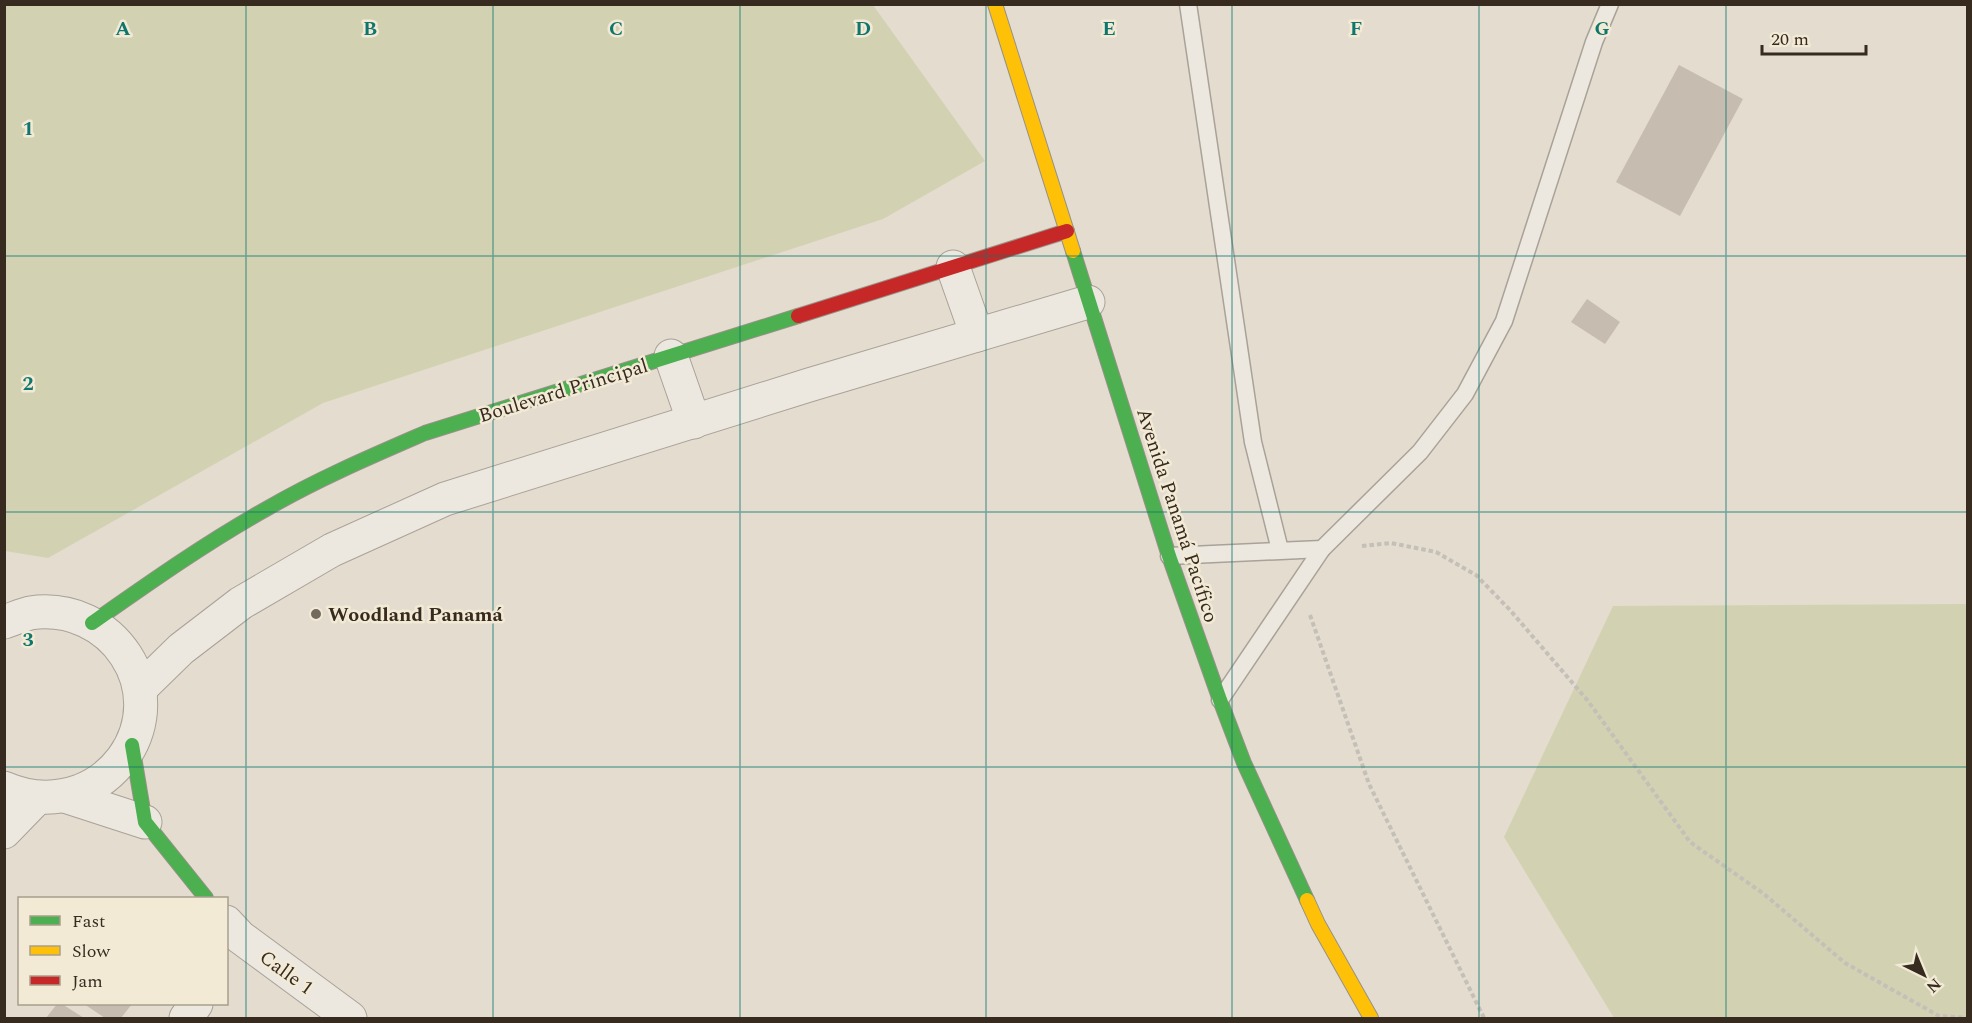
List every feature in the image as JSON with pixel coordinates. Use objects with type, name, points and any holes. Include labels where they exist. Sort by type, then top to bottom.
[{"type":"street","name":"Avenida Panamá Pacífico","points":[[995,4],[1169,556],[1220,700],[1244,763],[1318,924],[1371,1018]]},
{"type":"street","name":"Boulevard Principal","points":[[92,623],[248,519],[333,473],[425,433],[1067,231]]},
{"type":"street","points":[[953,267],[977,335]]},
{"type":"street","points":[[140,689],[181,649],[241,603],[332,550],[445,499],[1088,302]]},
{"type":"street","points":[[672,356],[694,422]]},
{"type":"street","points":[[4,622],[29,613],[60,612],[92,623],[112,637],[130,661],[140,689],[140,717],[132,745],[115,768],[93,786],[51,797],[4,832]]},
{"type":"street","points":[[132,745],[145,822],[205,897]]},
{"type":"street","points":[[4,788],[51,797],[145,822]]},
{"type":"street","name":"Calle 1","points":[[231,939],[350,1018]]},
{"type":"street","points":[[186,1018],[195,1005]]},
{"type":"lane","points":[[1188,4],[1253,442],[1280,550]]},
{"type":"lane","points":[[1220,700],[1322,549],[1420,452],[1465,394],[1504,321],[1594,42],[1610,4]]},
{"type":"lane","points":[[1169,556],[1322,549]]},
{"type":"path","points":[[1322,549],[1391,543],[1436,552],[1476,575],[1510,610],[1588,701],[1690,842],[1764,894],[1845,963],[1939,1016],[1968,1018]]},
{"type":"path","points":[[1299,583],[1369,784],[1484,1018]]},
{"type":"green space","points":[[4,5],[873,5],[985,161],[883,219],[323,403],[48,558],[5,551]]},
{"type":"green space","points":[[1967,604],[1967,1018],[1614,1018],[1504,837],[1613,606]]},
{"type":"building","points":[[1679,65],[1743,99],[1680,216],[1616,182]]},
{"type":"building","points":[[1587,299],[1620,322],[1605,344],[1571,322]]},
{"type":"building","points":[[56,1005],[64,1005],[84,1018],[46,1018]]},
{"type":"building","points":[[86,1005],[131,1005],[121,1018],[105,1018]]},
{"type":"traffic: fast","points":[[1073,251],[1169,556],[1220,700],[1244,763],[1307,900]]},
{"type":"traffic: fast","points":[[92,623],[178,563],[287,497],[345,468],[425,433],[798,316]]},
{"type":"traffic: fast","points":[[132,745],[145,822],[205,897]]},
{"type":"traffic: slow","points":[[995,4],[1073,251]]},
{"type":"traffic: slow","points":[[1307,900],[1371,1018]]},
{"type":"traffic: jam","points":[[798,316],[1067,231]]},
{"type":"place","name":"Woodland Panamá","points":[[316,614]]}]
